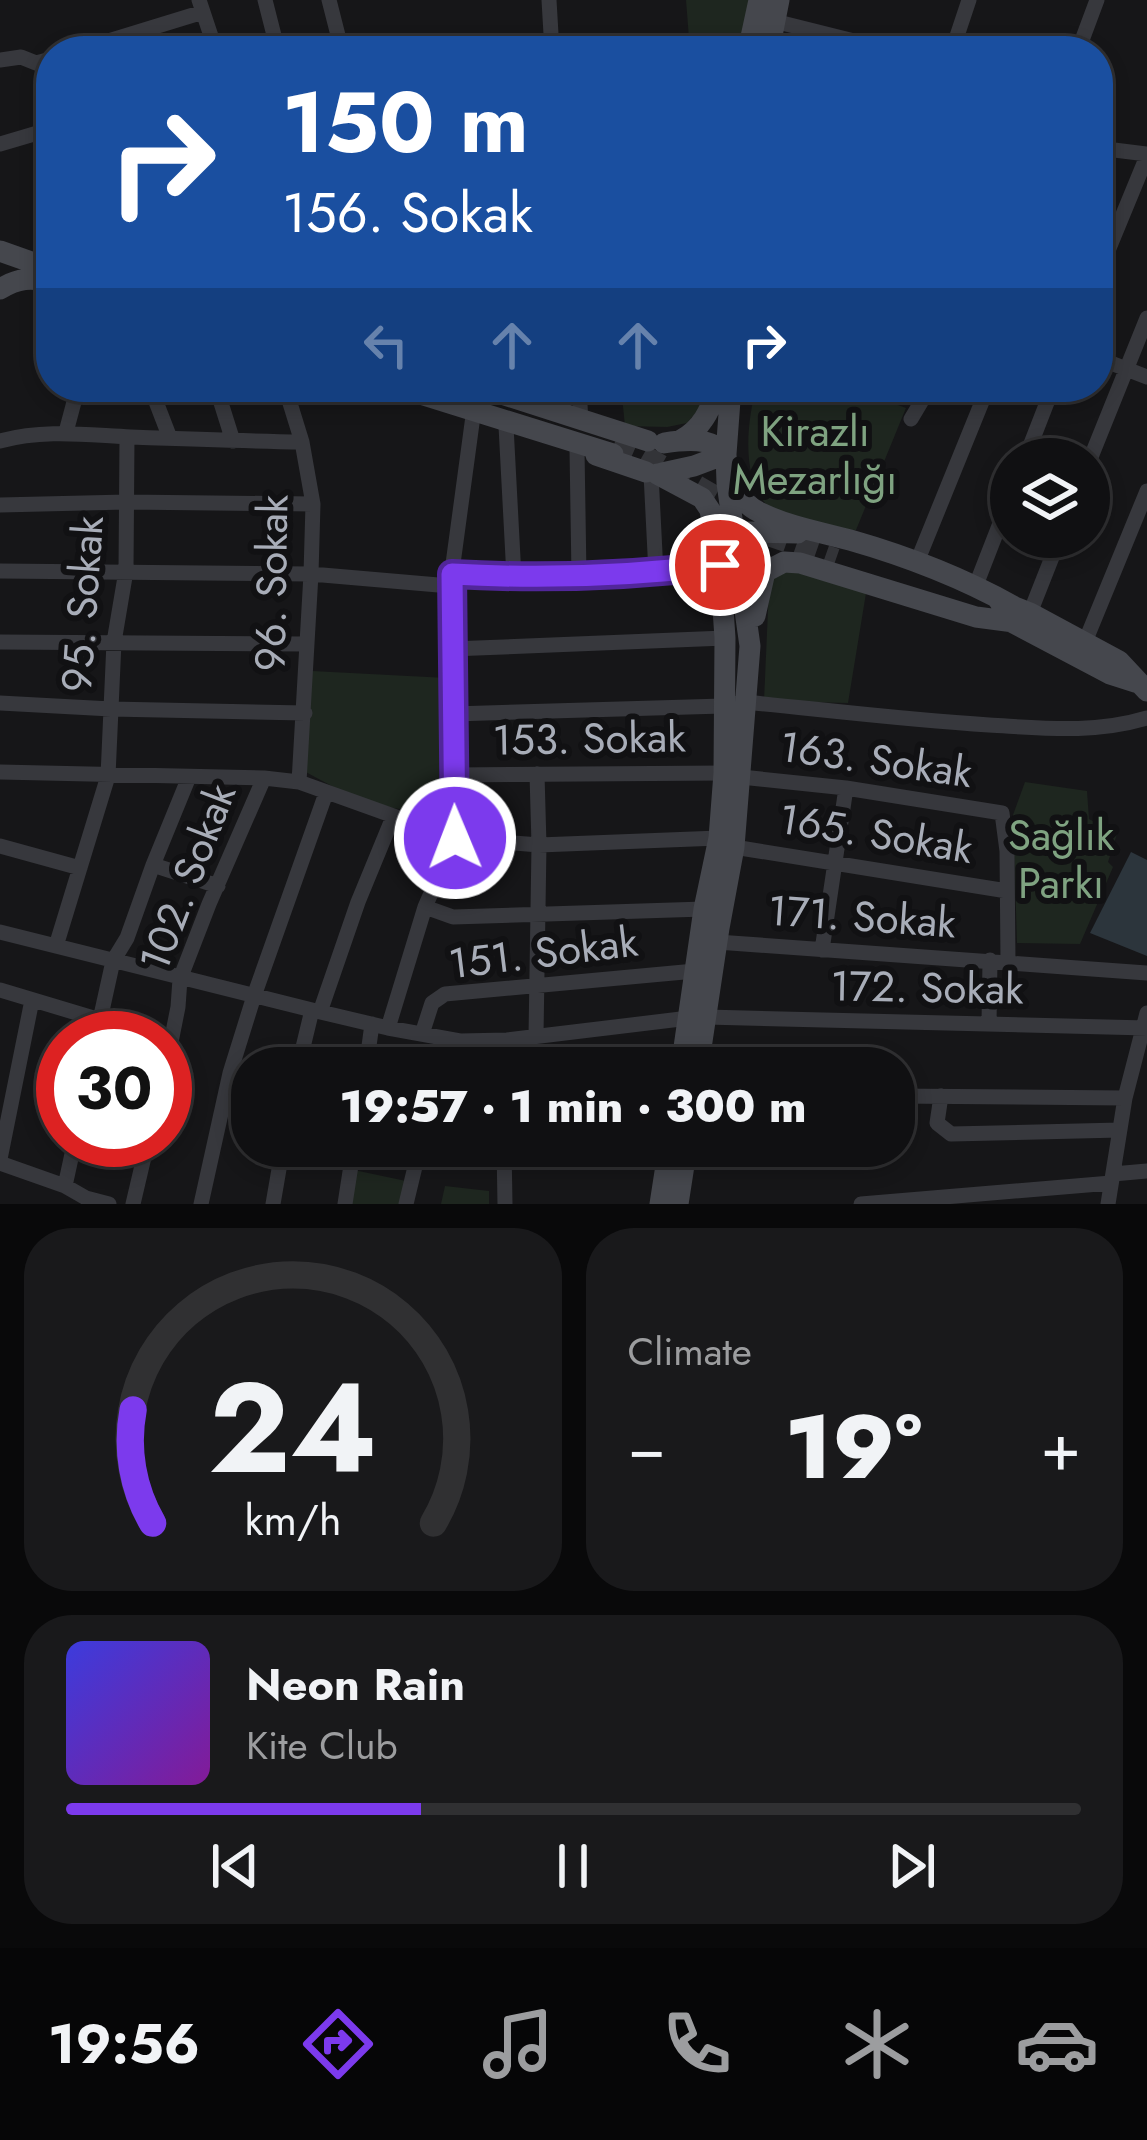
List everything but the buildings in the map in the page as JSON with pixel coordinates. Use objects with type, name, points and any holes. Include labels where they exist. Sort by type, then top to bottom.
[{"type":"main road","points":[[751,36],[759,0]]},
{"type":"main road","points":[[0,251],[36,264]]},
{"type":"main road","points":[[0,289],[36,278]]},
{"type":"main road","points":[[456,402],[473,416],[654,473],[702,498],[724,549],[750,646]]},
{"type":"main road","points":[[472,402],[614,448]]},
{"type":"main road","points":[[523,402],[580,422],[717,452]]},
{"type":"main road","points":[[665,442],[691,435],[713,402]]},
{"type":"main road","points":[[688,1047],[717,943],[733,775],[734,704],[724,638],[719,402]]},
{"type":"main road","points":[[728,402],[717,452],[742,498],[758,512],[976,585],[1110,674],[1145,681]]},
{"type":"main road","points":[[654,473],[667,469],[672,458],[665,442]]},
{"type":"main road","points":[[654,473],[717,452]]},
{"type":"main road","points":[[724,549],[747,532],[816,533]]},
{"type":"main road","points":[[837,554],[1019,614],[1085,642],[1145,681]]},
{"type":"main road","points":[[734,704],[765,572],[784,562],[830,571],[976,617],[1019,614]]},
{"type":"main road","points":[[698,1047],[695,971],[704,909],[726,842]]},
{"type":"main road","points":[[660,1204],[666,1167]]},
{"type":"main road","points":[[679,1204],[684,1167]]},
{"type":"street","points":[[265,0],[274,36]]},
{"type":"street","points":[[329,0],[338,36]]},
{"type":"street","points":[[549,0],[551,36]]},
{"type":"street","points":[[957,36],[969,0]]},
{"type":"street","points":[[1084,36],[1097,0]]},
{"type":"street","points":[[118,36],[201,6],[211,36]]},
{"type":"street","points":[[777,11],[850,36]]},
{"type":"street","points":[[0,60],[21,57],[36,63]]},
{"type":"street","points":[[0,144],[36,133]]},
{"type":"street","points":[[1113,150],[1147,155],[1113,238]]},
{"type":"street","points":[[1099,438],[1147,318]]},
{"type":"street","points":[[1113,364],[1147,377]]},
{"type":"street","points":[[66,432],[74,402]]},
{"type":"street","points":[[156,402],[170,438]]},
{"type":"street","points":[[221,402],[233,441]]},
{"type":"street","name":"96. Sokak","points":[[290,402],[313,503],[299,782]]},
{"type":"street","points":[[579,402],[580,422]]},
{"type":"street","points":[[911,419],[921,402]]},
{"type":"street","points":[[917,562],[982,402]]},
{"type":"street","points":[[1033,438],[1047,402]]},
{"type":"street","points":[[373,1047],[455,838],[451,580],[473,416]]},
{"type":"street","points":[[506,426],[514,578]]},
{"type":"street","points":[[0,441],[66,432],[302,442]]},
{"type":"street","name":"95. Sokak","points":[[56,946],[108,776],[114,642],[126,571],[127,437]]},
{"type":"street","points":[[577,448],[579,576]]},
{"type":"street","points":[[654,473],[656,573]]},
{"type":"street","points":[[1085,642],[1147,491]]},
{"type":"street","points":[[0,505],[313,503]]},
{"type":"street","points":[[0,571],[451,580],[656,573],[724,549]]},
{"type":"street","points":[[976,585],[990,549]]},
{"type":"street","points":[[1019,614],[1049,558]]},
{"type":"street","points":[[452,649],[724,638]]},
{"type":"street","points":[[0,642],[308,644]]},
{"type":"street","points":[[0,703],[305,713]]},
{"type":"street","points":[[453,714],[734,704],[1073,730],[1118,727],[1147,718]]},
{"type":"street","name":"165. Sokak","points":[[0,772],[299,782],[455,838],[539,845],[726,842],[1007,891]]},
{"type":"street","points":[[536,1036],[537,774]]},
{"type":"street","name":"153. Sokak","points":[[454,776],[733,775]]},
{"type":"street","name":"163. Sokak","points":[[733,775],[1002,813],[1007,891]]},
{"type":"street","points":[[102,1011],[113,961],[127,938],[189,777]]},
{"type":"street","name":"102. Sokak","points":[[177,1011],[180,979],[264,778]]},
{"type":"street","points":[[822,950],[846,788]]},
{"type":"street","points":[[201,1204],[230,1073],[326,793]]},
{"type":"street","points":[[305,1047],[393,817]]},
{"type":"street","points":[[0,846],[80,868]]},
{"type":"street","points":[[153,865],[218,886]]},
{"type":"street","points":[[1007,891],[1008,962]]},
{"type":"street","points":[[425,908],[453,917],[704,909]]},
{"type":"street","name":"172. Sokak","points":[[0,932],[180,979],[460,1041],[697,1018],[1146,1023]]},
{"type":"street","name":"171. Sokak","points":[[717,943],[1147,973]]},
{"type":"street","points":[[989,1024],[990,960]]},
{"type":"street","name":"151. Sokak","points":[[422,1034],[432,1003],[445,994],[695,971]]},
{"type":"street","points":[[0,990],[69,1011]]},
{"type":"street","points":[[32,1000],[0,1161],[109,1204]]},
{"type":"street","points":[[1108,1204],[1125,1098],[1146,1023]]},
{"type":"street","points":[[442,1047],[444,1038]]},
{"type":"street","points":[[507,1040],[507,1047]]},
{"type":"street","points":[[915,1096],[1125,1098]]},
{"type":"street","points":[[941,1096],[938,1123],[951,1134],[1120,1130]]},
{"type":"street","points":[[65,1186],[69,1167]]},
{"type":"street","points":[[133,1204],[142,1167]]},
{"type":"street","points":[[273,1204],[279,1167]]},
{"type":"street","points":[[345,1204],[351,1167]]},
{"type":"street","points":[[406,1204],[415,1167]]},
{"type":"street","points":[[504,1167],[505,1204]]},
{"type":"street","points":[[861,1204],[916,1202],[1147,1171]]},
{"type":"green space","points":[[686,0],[757,0],[751,36],[689,36]]},
{"type":"green space","points":[[623,402],[701,402],[687,423],[625,426]]},
{"type":"green space","name":"Kirazlı Mezarlığı","points":[[753,402],[889,402],[906,408],[856,530],[813,526],[774,512],[755,486],[748,453]]},
{"type":"green space","points":[[793,571],[867,587],[848,703],[764,701],[769,587],[777,574]]},
{"type":"green space","points":[[312,671],[447,678],[446,805],[391,808],[355,797],[304,771]]},
{"type":"green space","name":"Sağlık Parkı","points":[[1025,782],[1087,791],[1089,819],[1117,834],[1108,862],[1113,867],[1080,944],[1017,943],[1013,815]]},
{"type":"green space","points":[[354,1170],[406,1181],[402,1204],[348,1204]]},
{"type":"green space","points":[[445,1186],[489,1191],[489,1204],[441,1204]]},
{"type":"shaded area","points":[[1131,852],[1147,860],[1147,956],[1090,933]]},
{"type":"tunnel","points":[[615,442],[743,512]]},
{"type":"tunnel","points":[[767,535],[836,559]]},
{"type":"route","points":[[455,838],[452,574],[579,576],[720,565]]}]
